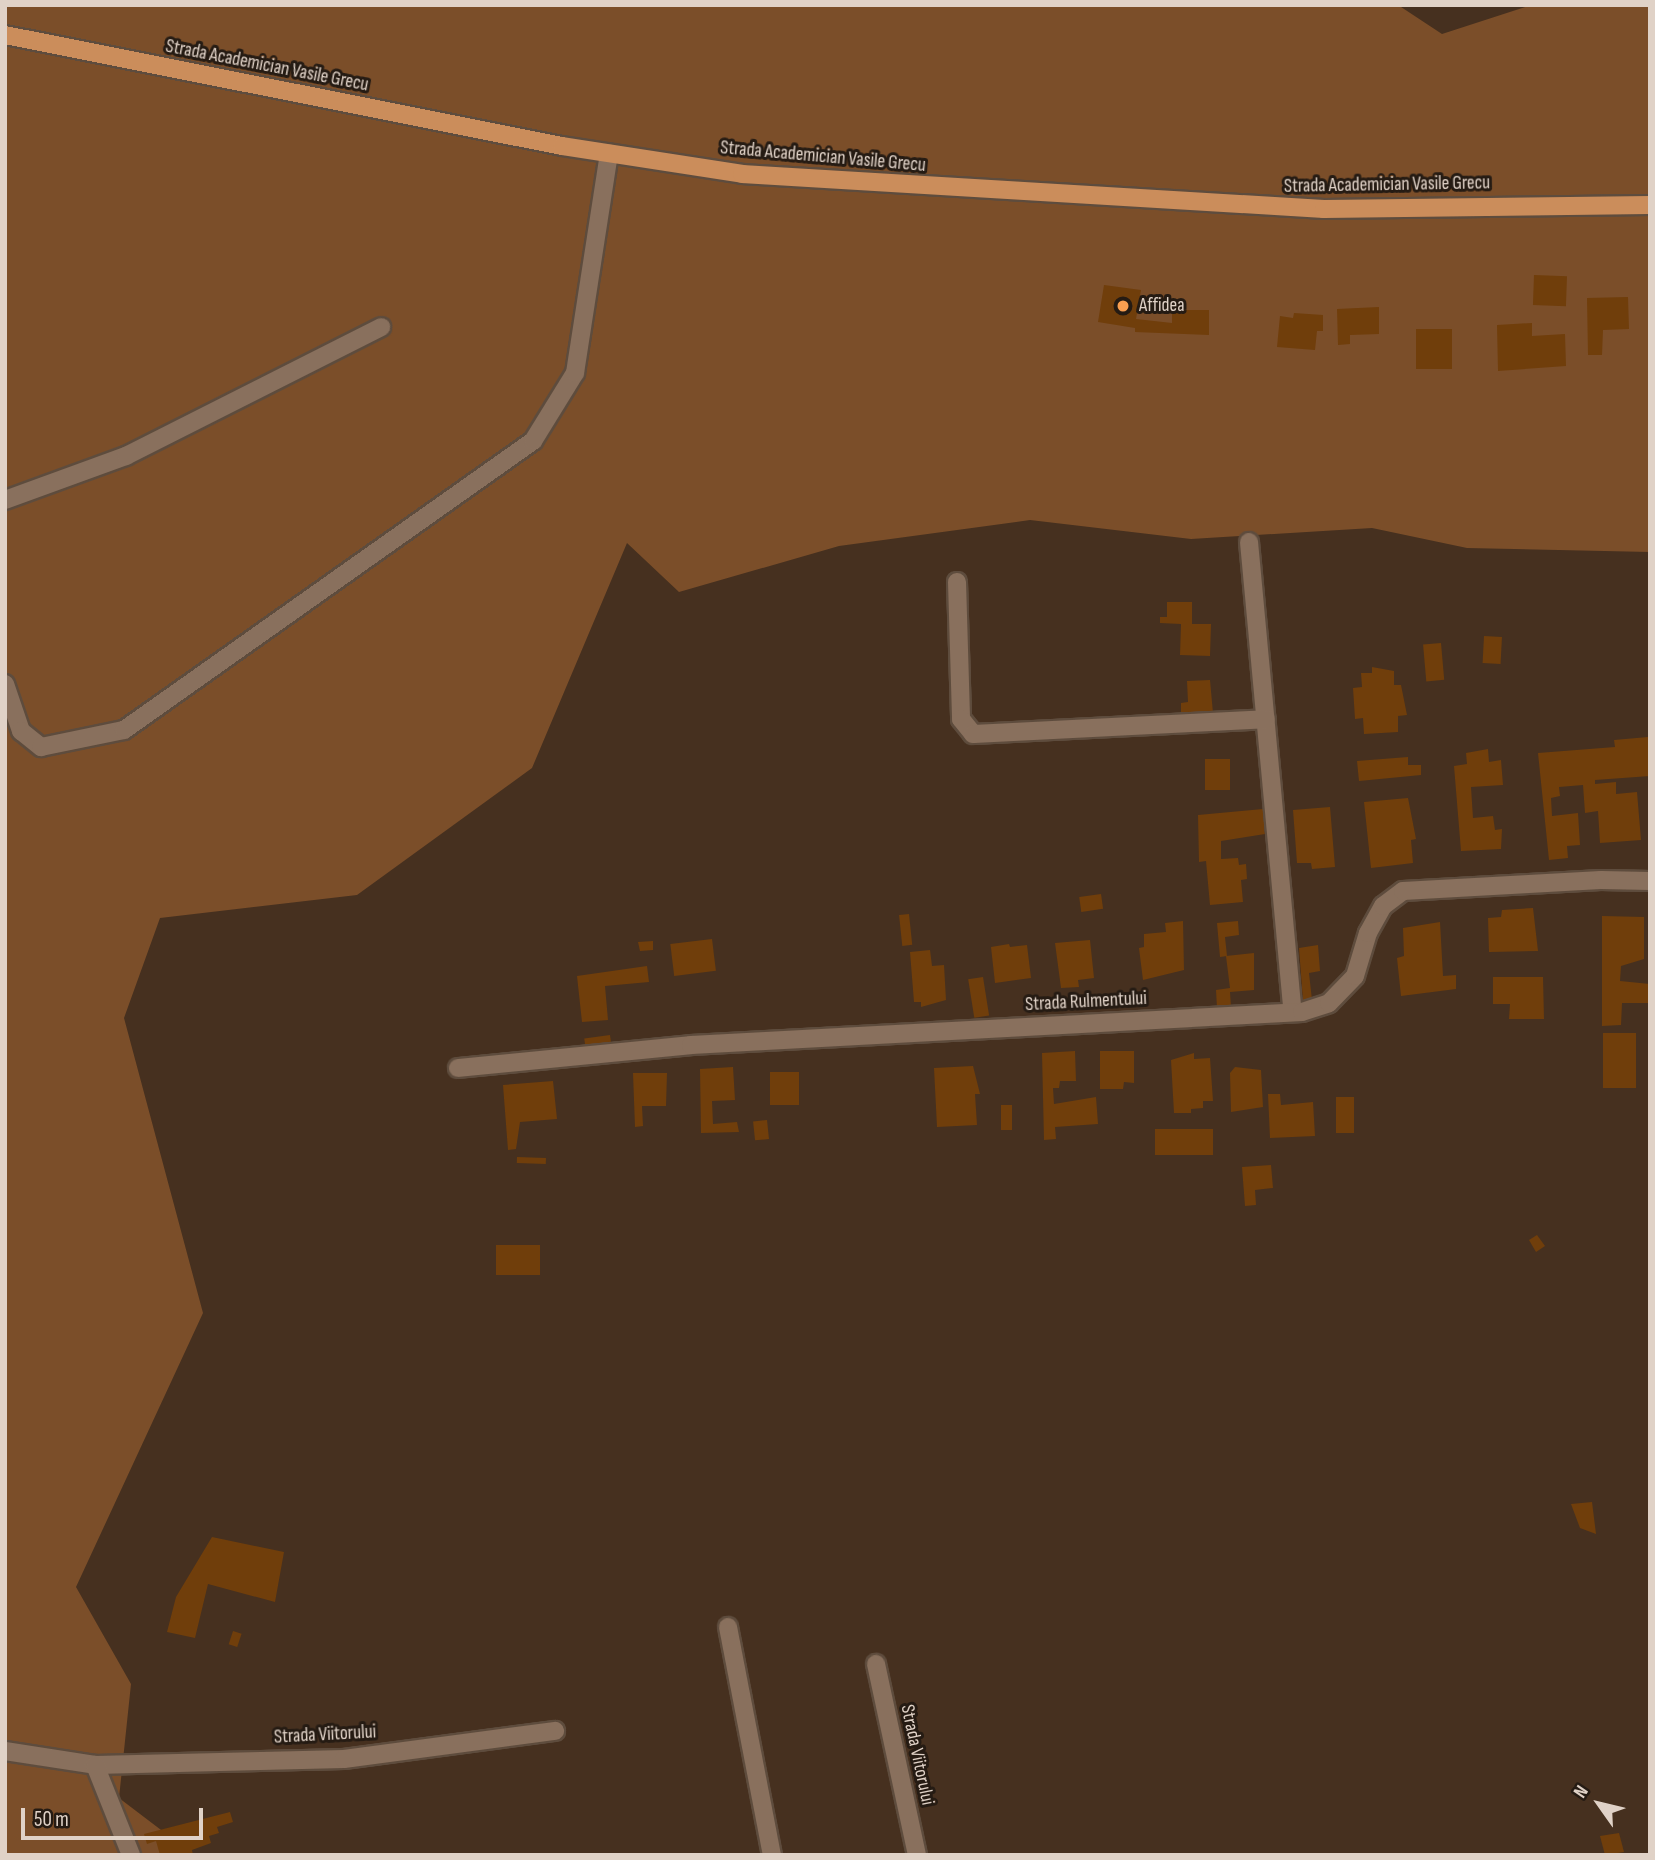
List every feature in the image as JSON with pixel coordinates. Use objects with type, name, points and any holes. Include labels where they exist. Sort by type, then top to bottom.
[{"type":"main road","name":"Strada Academician Vasile Grecu","points":[[5,35],[610,154],[742,174],[1253,206],[1650,205]]},
{"type":"street","points":[[5,684],[21,731],[41,747],[124,730],[533,441],[575,373],[610,154]]},
{"type":"street","points":[[5,499],[126,456],[381,327]]},
{"type":"street","points":[[1249,542],[1293,1012]]},
{"type":"street","points":[[957,582],[961,719],[965,730],[973,734],[1266,719]]},
{"type":"street","name":"Strada Rulmentului","points":[[458,1069],[691,1045],[1318,1009],[1342,991],[1355,976],[1368,933],[1382,906],[1403,891],[1601,880],[1650,881]]},
{"type":"street","points":[[728,1627],[772,1855]]},
{"type":"street","name":"Strada Viitorului","points":[[876,1664],[917,1855]]},
{"type":"street","name":"Strada Viitorului","points":[[5,1751],[95,1765],[344,1759],[555,1731]]},
{"type":"street","points":[[95,1765],[131,1855]]},
{"type":"shaded area","points":[[5,5],[1398,5],[1442,34],[1531,5],[1650,5],[1650,552],[1467,548],[1372,528],[1191,539],[1030,520],[839,546],[679,592],[627,543],[532,768],[357,895],[160,918],[124,1018],[203,1313],[76,1587],[131,1684],[119,1798],[194,1855],[5,1855]]},
{"type":"building","points":[[1534,275],[1567,276],[1566,306],[1533,305]]},
{"type":"building","points":[[1104,285],[1141,290],[1136,319],[1172,323],[1172,310],[1209,310],[1209,335],[1135,332],[1135,328],[1098,322]]},
{"type":"building","points":[[1628,297],[1629,329],[1603,330],[1602,355],[1588,355],[1587,298]]},
{"type":"building","points":[[1379,307],[1379,334],[1350,335],[1350,344],[1338,345],[1337,309]]},
{"type":"building","points":[[1294,313],[1323,315],[1323,331],[1317,331],[1315,350],[1277,347],[1280,316],[1293,318]]},
{"type":"building","points":[[1532,323],[1532,336],[1565,334],[1566,366],[1498,371],[1497,325]]},
{"type":"building","points":[[1416,329],[1452,329],[1452,369],[1416,369]]},
{"type":"building","points":[[1167,602],[1192,602],[1192,624],[1211,624],[1210,656],[1180,655],[1181,624],[1160,623],[1160,617],[1167,617]]},
{"type":"building","points":[[1484,636],[1502,637],[1501,664],[1483,663]]},
{"type":"building","points":[[1441,643],[1444,680],[1426,681],[1423,645]]},
{"type":"building","points":[[1372,667],[1394,671],[1394,685],[1401,685],[1407,715],[1398,716],[1398,732],[1364,734],[1363,718],[1355,719],[1353,688],[1362,687],[1361,673],[1372,673]]},
{"type":"building","points":[[1210,680],[1213,713],[1181,716],[1181,703],[1188,702],[1187,681]]},
{"type":"building","points":[[1648,737],[1650,776],[1595,780],[1595,784],[1616,782],[1616,794],[1637,792],[1641,840],[1600,843],[1598,811],[1585,813],[1583,785],[1559,787],[1560,796],[1551,798],[1552,816],[1578,813],[1580,845],[1567,846],[1568,858],[1549,860],[1538,753],[1615,747],[1614,740]]},
{"type":"building","points":[[1488,749],[1489,762],[1501,760],[1503,785],[1471,787],[1473,818],[1493,816],[1495,830],[1502,829],[1501,849],[1461,851],[1454,766],[1467,764],[1466,753]]},
{"type":"building","points":[[1408,757],[1408,765],[1421,765],[1421,775],[1359,781],[1357,761]]},
{"type":"building","points":[[1205,759],[1230,759],[1230,790],[1205,790]]},
{"type":"building","points":[[1408,798],[1416,839],[1411,840],[1413,863],[1371,868],[1364,802]]},
{"type":"building","points":[[1330,807],[1335,867],[1312,869],[1311,863],[1297,863],[1293,810]]},
{"type":"building","points":[[1263,809],[1265,834],[1221,841],[1221,859],[1238,858],[1239,865],[1246,864],[1247,879],[1241,880],[1243,902],[1210,905],[1206,861],[1199,862],[1198,815]]},
{"type":"building","points":[[1101,894],[1103,909],[1081,912],[1079,897]]},
{"type":"building","points":[[1533,908],[1538,951],[1489,952],[1488,918],[1501,917],[1502,910]]},
{"type":"building","points":[[909,914],[912,945],[902,946],[899,915]]},
{"type":"building","points":[[1602,916],[1644,917],[1644,959],[1621,966],[1620,981],[1650,984],[1650,1003],[1622,1003],[1621,1025],[1602,1026]]},
{"type":"building","points":[[1183,921],[1184,970],[1143,980],[1139,948],[1144,947],[1144,934],[1166,932],[1165,923]]},
{"type":"building","points":[[1238,921],[1239,935],[1225,937],[1227,956],[1220,957],[1217,923]]},
{"type":"building","points":[[1440,922],[1443,976],[1456,975],[1456,989],[1401,996],[1397,958],[1404,956],[1403,928]]},
{"type":"building","points":[[712,939],[716,971],[674,976],[670,944]]},
{"type":"building","points":[[1090,940],[1094,978],[1078,980],[1079,987],[1061,988],[1055,943]]},
{"type":"building","points":[[653,941],[653,950],[640,951],[638,942]]},
{"type":"building","points":[[1009,944],[1010,947],[1027,945],[1031,978],[995,983],[991,947]]},
{"type":"building","points":[[1318,945],[1320,971],[1309,973],[1312,1000],[1303,1001],[1299,948]]},
{"type":"building","points":[[930,950],[932,966],[944,965],[946,1000],[921,1007],[921,1002],[914,1002],[910,952]]},
{"type":"building","points":[[1254,953],[1254,990],[1230,992],[1231,1007],[1217,1008],[1216,990],[1230,988],[1226,956]]},
{"type":"building","points":[[647,966],[649,982],[605,986],[608,1020],[582,1022],[577,976]]},
{"type":"building","points":[[983,977],[989,1016],[974,1018],[968,979]]},
{"type":"building","points":[[1493,977],[1543,977],[1544,1019],[1509,1019],[1510,1004],[1493,1004]]},
{"type":"building","points":[[1603,1033],[1636,1033],[1636,1088],[1603,1088]]},
{"type":"building","points":[[610,1035],[611,1042],[585,1046],[584,1039]]},
{"type":"building","points":[[1075,1051],[1076,1081],[1060,1081],[1059,1088],[1053,1088],[1054,1104],[1096,1097],[1098,1124],[1055,1127],[1056,1139],[1044,1140],[1042,1053]]},
{"type":"building","points":[[1100,1051],[1134,1051],[1134,1083],[1124,1082],[1123,1089],[1100,1089]]},
{"type":"building","points":[[1194,1053],[1194,1059],[1210,1058],[1213,1101],[1203,1101],[1203,1108],[1191,1109],[1191,1113],[1174,1113],[1171,1060]]},
{"type":"building","points":[[973,1066],[980,1094],[975,1094],[977,1125],[937,1127],[934,1068]]},
{"type":"building","points":[[733,1067],[735,1100],[712,1101],[713,1124],[737,1122],[739,1132],[701,1133],[700,1069]]},
{"type":"building","points":[[1235,1067],[1261,1070],[1263,1107],[1231,1112],[1230,1073]]},
{"type":"building","points":[[770,1072],[799,1072],[799,1105],[770,1105]]},
{"type":"building","points":[[633,1073],[667,1073],[666,1106],[642,1106],[643,1126],[635,1127]]},
{"type":"building","points":[[553,1081],[557,1119],[520,1122],[516,1149],[508,1150],[503,1085]]},
{"type":"building","points":[[1268,1094],[1280,1094],[1281,1105],[1313,1102],[1315,1136],[1270,1138]]},
{"type":"building","points":[[1336,1097],[1354,1097],[1354,1133],[1336,1133]]},
{"type":"building","points":[[1001,1105],[1012,1105],[1012,1130],[1001,1130]]},
{"type":"building","points":[[767,1120],[769,1139],[755,1140],[753,1121]]},
{"type":"building","points":[[1155,1129],[1213,1129],[1213,1155],[1155,1155]]},
{"type":"building","points":[[517,1157],[546,1158],[546,1164],[517,1163]]},
{"type":"building","points":[[1271,1165],[1273,1188],[1255,1190],[1256,1205],[1245,1206],[1242,1167]]},
{"type":"building","points":[[1537,1235],[1545,1246],[1536,1252],[1529,1240]]},
{"type":"building","points":[[496,1245],[540,1245],[540,1275],[496,1275]]},
{"type":"building","points":[[1592,1502],[1596,1534],[1580,1528],[1571,1504]]},
{"type":"building","points":[[212,1537],[284,1552],[275,1602],[208,1584],[195,1638],[167,1632],[176,1597]]},
{"type":"building","points":[[233,1631],[242,1634],[237,1647],[229,1644]]},
{"type":"building","points":[[230,1812],[233,1822],[217,1827],[219,1833],[209,1836],[211,1843],[192,1850],[193,1855],[160,1855],[156,1841],[147,1844],[144,1834]]},
{"type":"building","points":[[1619,1833],[1624,1852],[1605,1855],[1600,1836]]},
{"type":"place","name":"Affidea","points":[[1123,306]]}]
